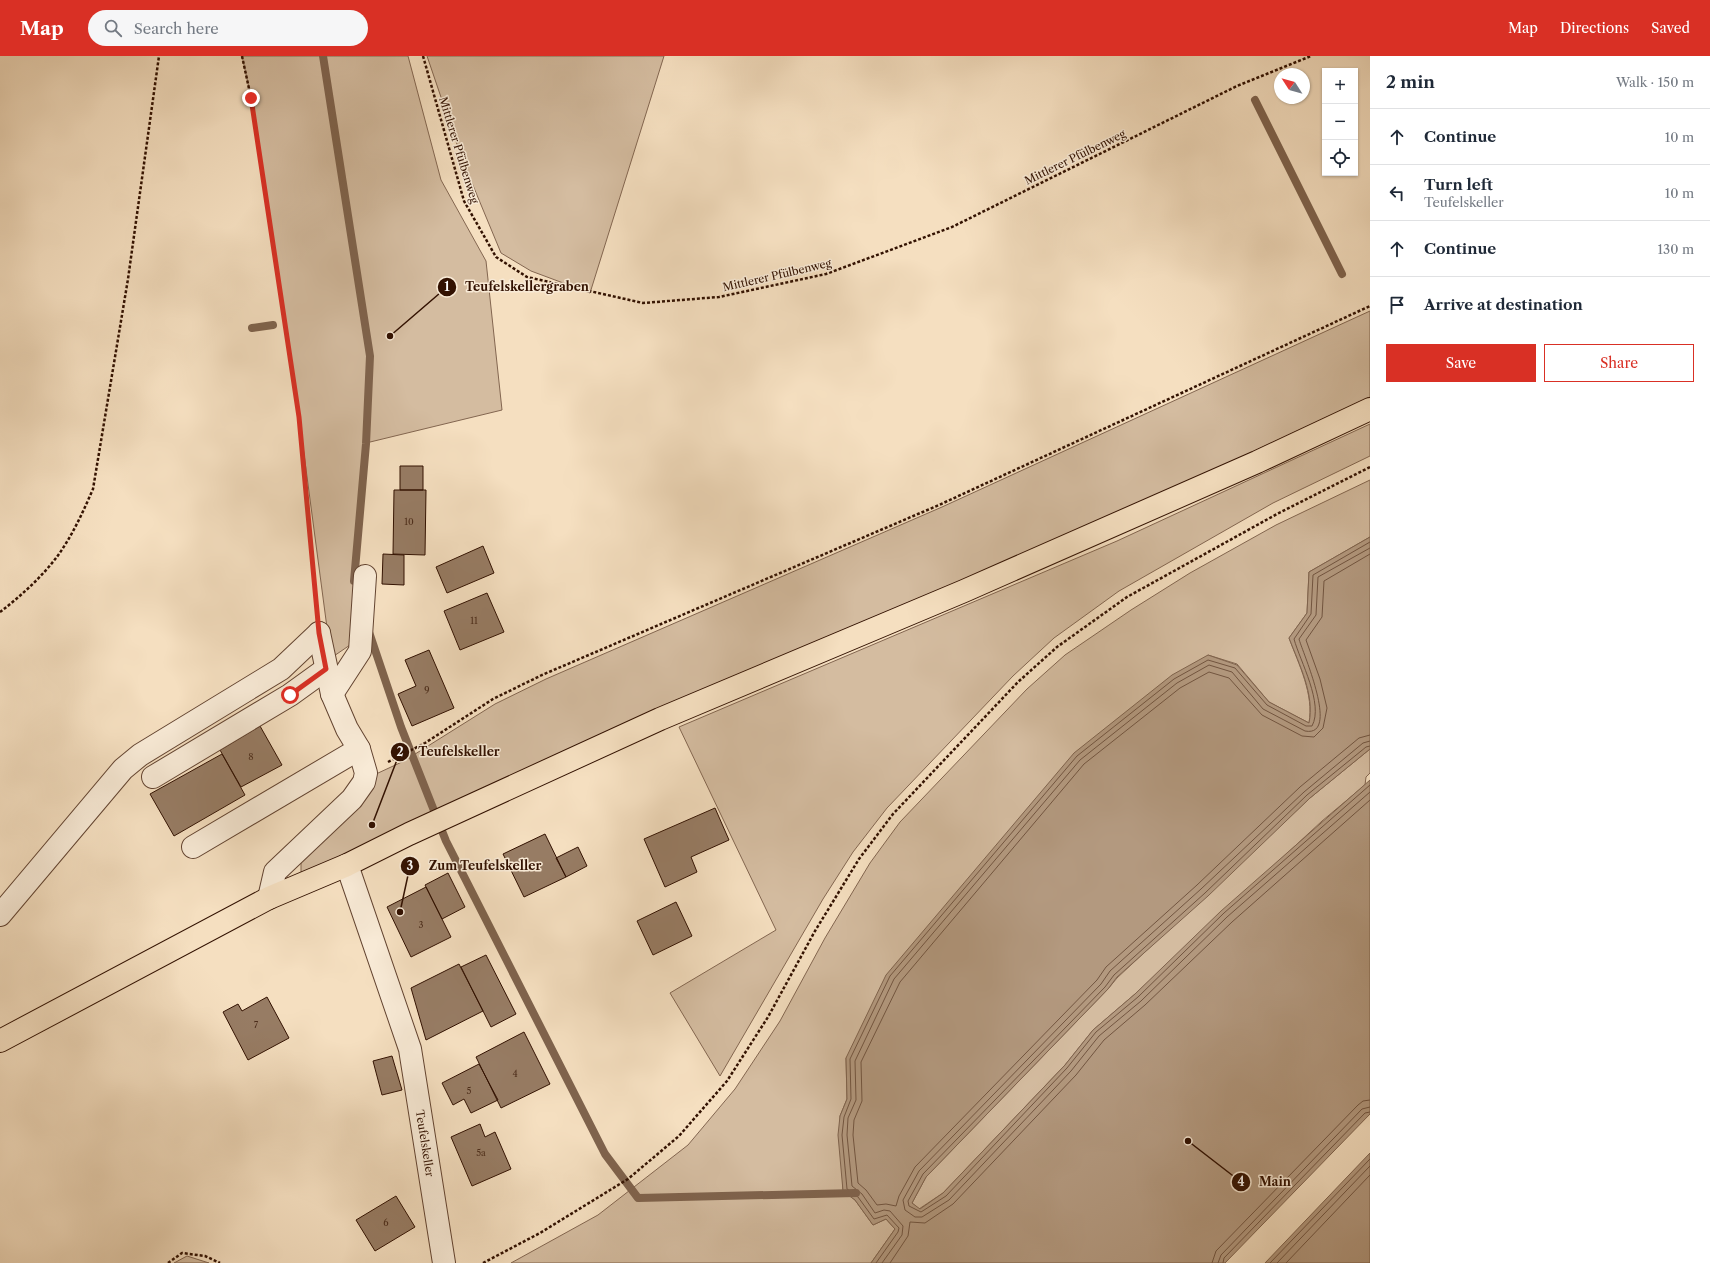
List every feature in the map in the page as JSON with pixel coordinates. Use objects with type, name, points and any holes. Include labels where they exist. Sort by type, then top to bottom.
[{"type":"main road","points":[[0,1041],[269,898],[347,865],[449,815],[660,720],[964,591],[1250,465],[1370,408]]},
{"type":"street","points":[[332,694],[360,651],[365,576]]},
{"type":"street","points":[[269,898],[275,872],[352,799],[364,782],[366,773],[359,749],[347,729],[332,694],[319,633]]},
{"type":"street","points":[[0,915],[123,769],[140,755],[281,669],[319,633]]},
{"type":"street","points":[[153,777],[290,695],[326,669]]},
{"type":"street","points":[[193,847],[359,749]]},
{"type":"street","name":"Teufelskeller","points":[[347,865],[410,1049],[444,1263]]},
{"type":"path","points":[[0,612],[22,596],[58,555],[78,521],[93,490],[128,279],[159,56]]},
{"type":"path","points":[[242,56],[251,98],[299,417],[319,633]]},
{"type":"path","name":"Mittlerer Pfülbenweg","points":[[423,56],[464,201],[496,257],[527,277],[643,303],[719,297],[826,274],[944,230],[1237,86],[1311,56]]},
{"type":"path","points":[[402,756],[425,743],[492,699],[542,675],[939,505],[1370,306]]},
{"type":"path","points":[[483,1263],[540,1233],[628,1179],[679,1136],[727,1081],[768,1017],[815,931],[859,858],[893,814],[1018,682],[1051,652],[1128,598],[1277,514],[1370,467]]},
{"type":"path","points":[[168,1263],[182,1253],[205,1256],[220,1263]]},
{"type":"shaded area","points":[[242,56],[408,56],[441,180],[486,261],[502,410],[366,443],[354,589],[369,632],[331,658],[299,416],[251,97]]},
{"type":"shaded area","points":[[427,56],[664,56],[590,293],[531,271],[501,253],[462,159]]},
{"type":"shaded area","points":[[1370,311],[1370,397],[1203,475],[309,872],[301,872],[301,858],[376,774],[404,761],[495,704],[546,679],[942,507]]},
{"type":"shaded area","points":[[1370,424],[1370,456],[1273,503],[1119,591],[1054,638],[1013,676],[887,808],[853,852],[823,899],[720,1076],[670,993],[776,930],[679,727],[1117,541]]},
{"type":"shaded area","points":[[1370,480],[1370,537],[1309,572],[1307,613],[1289,638],[1308,690],[1310,712],[1309,723],[1269,702],[1237,664],[1208,655],[846,1058],[847,1099],[840,1116],[843,1191],[855,1200],[873,1225],[886,1219],[895,1229],[871,1263],[511,1263],[598,1215],[688,1145],[735,1089],[780,1021],[825,938],[870,863],[900,822],[1027,689],[1065,655],[1131,610],[1190,573],[1276,525]]},
{"type":"shaded area","points":[[1370,749],[1370,773],[1366,777],[1365,785],[1322,821],[1135,994],[1093,1030],[1065,1065],[943,1193],[919,1209],[912,1203],[926,1177],[1117,978],[1310,798]]},
{"type":"shaded area","points":[[187,1256],[209,1263],[174,1263]]},
{"type":"water","points":[[1370,537],[1370,749],[1310,798],[1208,896],[1117,977],[1108,989],[926,1177],[912,1203],[920,1209],[943,1193],[1065,1065],[1093,1030],[1135,994],[1221,911],[1370,780],[1370,1114],[1225,1263],[871,1263],[895,1229],[886,1219],[873,1225],[855,1200],[843,1191],[838,1135],[840,1116],[847,1099],[846,1058],[886,975],[1074,753],[1172,675],[1208,655],[1237,665],[1269,702],[1309,723],[1310,702],[1308,691],[1289,638],[1307,613],[1309,572]]},
{"type":"water","points":[[1370,1153],[1370,1263],[1265,1263]]},
{"type":"building","points":[[400,466],[423,466],[423,490],[400,490]]},
{"type":"building","points":[[394,490],[426,490],[425,555],[393,554]]},
{"type":"building","points":[[483,546],[494,573],[447,593],[436,567]]},
{"type":"building","points":[[383,554],[404,555],[404,585],[382,584]]},
{"type":"building","points":[[487,593],[504,632],[460,650],[444,611]]},
{"type":"building","points":[[429,650],[454,708],[412,726],[398,694],[416,686],[405,660]]},
{"type":"building","points":[[260,726],[282,765],[241,787],[220,750]]},
{"type":"building","points":[[222,754],[245,795],[174,836],[150,794]]},
{"type":"building","points":[[715,808],[729,840],[691,857],[697,872],[665,887],[644,839]]},
{"type":"building","points":[[545,834],[566,877],[524,897],[503,854]]},
{"type":"building","points":[[578,847],[587,866],[566,877],[556,858]]},
{"type":"building","points":[[448,873],[465,907],[442,919],[425,885]]},
{"type":"building","points":[[426,887],[451,937],[411,957],[387,907]]},
{"type":"building","points":[[676,902],[692,936],[653,955],[637,921]]},
{"type":"building","points":[[486,955],[516,1014],[491,1027],[461,967]]},
{"type":"building","points":[[459,964],[483,1011],[426,1040],[411,988]]},
{"type":"building","points":[[267,997],[289,1038],[248,1060],[223,1012],[238,1004],[242,1011]]},
{"type":"building","points":[[524,1032],[550,1084],[501,1108],[476,1057]]},
{"type":"building","points":[[392,1056],[402,1090],[382,1095],[373,1061]]},
{"type":"building","points":[[479,1064],[498,1100],[471,1113],[464,1099],[453,1105],[442,1083]]},
{"type":"building","points":[[480,1124],[485,1137],[495,1132],[511,1169],[472,1186],[451,1137]]},
{"type":"building","points":[[396,1196],[415,1227],[375,1251],[356,1220]]},
{"type":"waterway","points":[[323,56],[370,356],[366,444],[354,581]]},
{"type":"waterway","points":[[1255,100],[1342,274]]},
{"type":"waterway","points":[[252,328],[273,325]]},
{"type":"waterway","points":[[369,632],[401,727],[446,841],[605,1154],[638,1198],[856,1193]]},
{"type":"place","name":"Teufelskellergraben","points":[[390,336]]},
{"type":"place","name":"Teufelskeller","points":[[372,825]]},
{"type":"place","name":"Zum Teufelskeller","points":[[400,912]]},
{"type":"place","name":"Main","points":[[1188,1141]]},
{"type":"route","points":[[251,98],[299,417],[319,633],[326,669],[290,695]]}]
